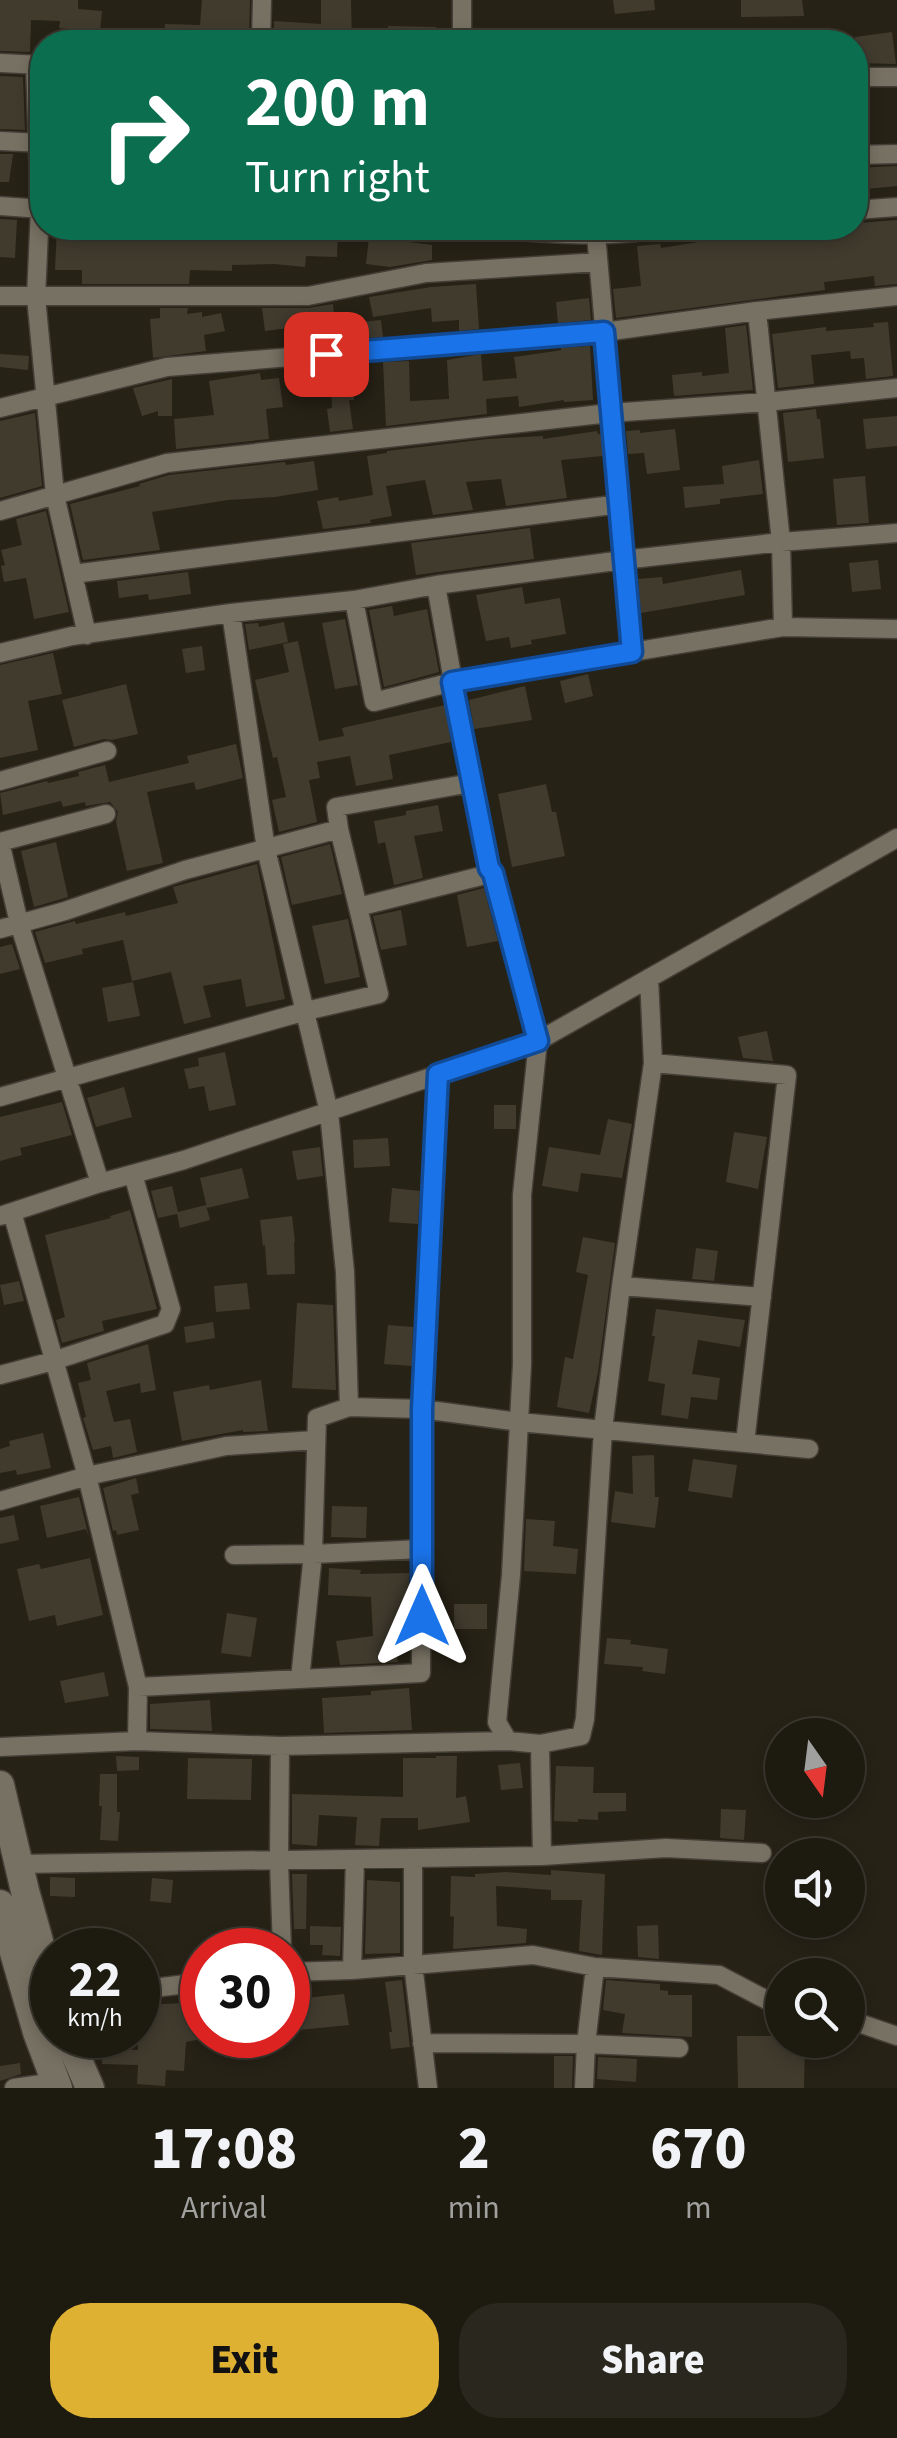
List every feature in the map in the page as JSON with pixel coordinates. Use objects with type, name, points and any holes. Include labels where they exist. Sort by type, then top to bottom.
[{"type":"main road","points":[[0,1785],[36,1928]]},
{"type":"main road","points":[[0,1904],[56,2085]]},
{"type":"main road","points":[[77,2058],[90,2088]]},
{"type":"street","points":[[261,30],[262,0]]},
{"type":"street","points":[[462,0],[462,30]]},
{"type":"street","points":[[0,63],[30,65]]},
{"type":"street","points":[[868,77],[897,77]]},
{"type":"street","points":[[0,141],[30,142]]},
{"type":"street","points":[[868,155],[897,154]]},
{"type":"street","points":[[0,206],[30,208]]},
{"type":"street","points":[[868,209],[897,206]]},
{"type":"street","points":[[39,240],[36,297],[55,495],[87,635]]},
{"type":"street","points":[[596,240],[632,652]]},
{"type":"street","points":[[0,296],[308,296],[426,273],[598,262]]},
{"type":"street","points":[[0,408],[166,367],[604,332],[897,296]]},
{"type":"street","points":[[757,312],[781,542],[783,627]]},
{"type":"street","points":[[0,511],[167,463],[610,413],[897,388]]},
{"type":"street","points":[[74,574],[620,504]]},
{"type":"street","points":[[0,653],[232,612],[354,600],[624,560],[897,532]]},
{"type":"street","points":[[436,585],[489,868],[538,1041],[522,1195],[522,1364],[511,1576],[497,1722],[508,1741]]},
{"type":"street","points":[[354,600],[374,702],[452,682],[783,627],[897,629]]},
{"type":"street","points":[[232,612],[266,850],[329,1112],[345,1272],[349,1407]]},
{"type":"street","points":[[0,781],[107,751]]},
{"type":"street","points":[[0,1097],[379,994],[336,806],[471,782]]},
{"type":"street","points":[[100,1183],[19,924],[0,842],[106,814]]},
{"type":"street","points":[[0,928],[65,911],[185,870],[339,830]]},
{"type":"street","points":[[137,1741],[138,1687],[87,1476],[6,1214],[184,1160],[538,1041],[897,838]]},
{"type":"street","points":[[358,907],[493,873]]},
{"type":"street","points":[[0,1747],[137,1741],[280,1746],[508,1741],[540,1744],[581,1736],[604,1429],[653,1064],[649,978]]},
{"type":"street","points":[[653,1064],[787,1075],[745,1442]]},
{"type":"street","points":[[138,1687],[421,1673],[422,1409],[438,1074]]},
{"type":"street","points":[[0,1374],[165,1324],[171,1308],[133,1174]]},
{"type":"street","points":[[621,1286],[762,1297]]},
{"type":"street","points":[[300,1679],[313,1554],[317,1418],[349,1407],[422,1409],[809,1449]]},
{"type":"street","points":[[0,1501],[87,1476],[226,1446],[315,1440]]},
{"type":"street","points":[[234,1555],[422,1549]]},
{"type":"street","points":[[540,1744],[542,1856]]},
{"type":"street","points":[[280,1746],[281,1928]]},
{"type":"street","points":[[18,1864],[542,1856],[666,1848],[762,1853]]},
{"type":"street","points":[[413,1858],[413,1964],[428,2088]]},
{"type":"street","points":[[352,1970],[355,1859]]},
{"type":"street","points":[[310,1971],[533,1954],[595,1967],[719,1975],[765,1999]]},
{"type":"street","points":[[584,2088],[595,1967]]},
{"type":"street","points":[[865,2025],[897,2036]]},
{"type":"street","points":[[422,2043],[679,2048]]},
{"type":"street","points":[[14,2088],[56,2085]]},
{"type":"building","points":[[0,0],[78,0],[78,9],[102,11],[100,30],[59,28],[60,21],[31,20],[30,52],[0,51]]},
{"type":"building","points":[[202,0],[250,0],[249,30],[165,30],[165,24],[200,25]]},
{"type":"building","points":[[321,0],[351,0],[352,30],[274,30],[274,21],[321,24]]},
{"type":"building","points":[[613,0],[654,0],[655,10],[615,14]]},
{"type":"building","points":[[741,0],[802,0],[804,16],[741,17]]},
{"type":"building","points":[[388,26],[436,30],[388,30]]},
{"type":"building","points":[[892,32],[896,64],[868,63],[868,35]]},
{"type":"building","points":[[0,76],[23,77],[25,130],[0,129]]},
{"type":"building","points":[[0,154],[13,154],[9,182],[0,182]]},
{"type":"building","points":[[897,166],[897,186],[868,189],[868,167]]},
{"type":"building","points":[[0,219],[17,220],[15,258],[0,257]]},
{"type":"building","points":[[897,220],[897,284],[875,286],[874,276],[824,282],[825,290],[616,318],[613,289],[641,286],[637,246],[660,244],[661,248],[711,240],[868,240],[868,222]]},
{"type":"building","points":[[56,240],[338,240],[337,257],[306,256],[305,267],[232,265],[232,271],[190,270],[189,284],[82,284],[82,270],[55,270]]},
{"type":"building","points":[[369,240],[432,245],[432,260],[390,267],[366,264]]},
{"type":"building","points":[[476,284],[479,329],[459,331],[459,320],[432,322],[431,308],[373,317],[369,297]]},
{"type":"building","points":[[589,298],[591,320],[558,323],[556,302]]},
{"type":"building","points":[[333,304],[335,325],[381,320],[383,337],[291,344],[289,328],[265,331],[262,308]]},
{"type":"building","points":[[160,308],[188,308],[187,314],[202,312],[202,317],[221,313],[225,331],[204,335],[206,351],[153,358],[150,319],[160,318]]},
{"type":"building","points":[[888,322],[893,376],[866,379],[864,358],[851,359],[850,351],[811,355],[814,384],[778,388],[772,334],[826,327],[826,331],[874,327],[873,323]]},
{"type":"building","points":[[746,325],[753,390],[674,396],[672,375],[729,373],[725,328]]},
{"type":"building","points":[[590,346],[593,400],[519,407],[518,396],[486,399],[487,414],[386,426],[383,362],[409,361],[410,401],[449,399],[447,360],[481,354],[483,381],[517,378],[514,357]]},
{"type":"building","points":[[0,354],[29,356],[28,370],[0,367]]},
{"type":"building","points":[[351,365],[354,400],[349,400],[353,429],[330,432],[330,366]]},
{"type":"building","points":[[260,373],[261,380],[279,378],[283,407],[266,409],[269,439],[176,449],[174,419],[214,415],[209,381]]},
{"type":"building","points":[[172,379],[172,416],[158,416],[158,411],[142,416],[133,388]]},
{"type":"building","points":[[816,409],[824,458],[788,462],[783,413]]},
{"type":"building","points":[[35,413],[42,486],[0,498],[0,421]]},
{"type":"building","points":[[897,416],[897,446],[866,449],[863,419]]},
{"type":"building","points":[[675,429],[680,470],[647,474],[644,453],[628,454],[626,431]]},
{"type":"building","points":[[597,431],[601,434],[603,456],[561,460],[567,498],[506,506],[501,479],[466,482],[473,510],[433,515],[425,480],[386,486],[392,516],[323,529],[317,501],[373,495],[367,456],[488,439],[543,439]]},
{"type":"building","points":[[759,460],[763,494],[685,508],[683,487],[724,484],[722,466]]},
{"type":"building","points":[[314,461],[318,490],[152,512],[160,550],[83,560],[70,504],[169,475]]},
{"type":"building","points":[[865,476],[869,523],[837,525],[833,479]]},
{"type":"building","points":[[46,511],[69,612],[34,619],[26,578],[4,582],[1,550],[22,545],[16,519]]},
{"type":"building","points":[[530,528],[534,559],[416,575],[411,543]]},
{"type":"building","points":[[878,560],[881,589],[852,592],[849,563]]},
{"type":"building","points":[[741,570],[745,595],[641,613],[638,579],[662,577],[663,584]]},
{"type":"building","points":[[188,572],[191,594],[149,600],[148,594],[119,598],[117,581]]},
{"type":"building","points":[[522,587],[525,604],[560,598],[566,634],[511,648],[509,637],[486,641],[476,595]]},
{"type":"building","points":[[392,606],[394,616],[427,609],[439,672],[384,687],[369,610]]},
{"type":"building","points":[[345,619],[358,685],[335,689],[322,623]]},
{"type":"building","points":[[284,622],[288,642],[249,650],[245,624],[258,623],[259,627]]},
{"type":"building","points":[[298,641],[319,741],[344,736],[342,728],[445,705],[451,742],[389,755],[393,779],[356,786],[350,756],[317,762],[320,778],[309,780],[317,822],[279,832],[272,800],[286,797],[255,680],[289,672],[283,644]]},
{"type":"building","points":[[202,646],[205,670],[186,673],[182,649]]},
{"type":"building","points":[[53,653],[62,694],[28,701],[38,750],[0,758],[0,665]]},
{"type":"building","points":[[588,674],[593,696],[565,703],[560,681]]},
{"type":"building","points":[[126,684],[138,734],[74,747],[62,700]]},
{"type":"building","points":[[525,686],[532,720],[474,729],[469,700]]},
{"type":"building","points":[[236,744],[243,778],[196,790],[194,782],[147,792],[163,863],[127,871],[116,822],[118,812],[110,802],[63,807],[61,801],[3,815],[0,793],[79,776],[78,772],[105,765],[109,782],[189,763],[187,756]]},
{"type":"building","points":[[546,784],[565,856],[512,867],[498,794]]},
{"type":"building","points":[[438,805],[443,831],[414,836],[423,878],[394,885],[385,842],[378,844],[374,821]]},
{"type":"building","points":[[56,842],[68,897],[34,907],[21,851]]},
{"type":"building","points":[[330,844],[342,894],[292,905],[281,857]]},
{"type":"building","points":[[257,864],[285,999],[246,1007],[241,979],[203,986],[211,1017],[184,1024],[171,972],[132,981],[123,940],[45,963],[35,932],[178,903],[173,887]]},
{"type":"building","points":[[484,888],[498,941],[467,947],[457,895]]},
{"type":"building","points":[[401,910],[407,945],[381,950],[373,916]]},
{"type":"building","points":[[348,919],[360,977],[325,984],[312,926]]},
{"type":"building","points":[[12,944],[20,969],[0,974],[0,947]]},
{"type":"building","points":[[133,982],[140,1016],[108,1022],[102,988]]},
{"type":"building","points":[[767,1031],[773,1061],[743,1058],[738,1037]]},
{"type":"building","points":[[225,1052],[236,1105],[209,1111],[204,1086],[189,1089],[184,1069],[199,1066],[198,1058]]},
{"type":"building","points":[[124,1087],[132,1117],[96,1127],[87,1098]]},
{"type":"building","points":[[62,1102],[72,1135],[20,1148],[22,1155],[0,1161],[0,1117]]},
{"type":"building","points":[[494,1105],[516,1105],[516,1129],[494,1129]]},
{"type":"building","points":[[608,1119],[632,1124],[622,1178],[581,1173],[578,1192],[542,1186],[549,1147],[600,1155]]},
{"type":"building","points":[[734,1132],[767,1137],[758,1189],[726,1182]]},
{"type":"building","points":[[388,1138],[390,1166],[354,1168],[353,1140]]},
{"type":"building","points":[[320,1147],[323,1176],[297,1180],[292,1151]]},
{"type":"building","points":[[242,1168],[249,1198],[207,1208],[200,1178]]},
{"type":"building","points":[[172,1186],[178,1212],[206,1205],[210,1220],[180,1228],[177,1214],[158,1218],[151,1191]]},
{"type":"building","points":[[392,1188],[420,1191],[418,1224],[389,1222]]},
{"type":"building","points":[[130,1210],[157,1309],[102,1321],[104,1331],[62,1343],[56,1320],[65,1317],[45,1235]]},
{"type":"building","points":[[292,1216],[295,1274],[267,1275],[260,1220]]},
{"type":"building","points":[[583,1237],[615,1243],[589,1413],[557,1407],[565,1357],[573,1359],[588,1275],[576,1272]]},
{"type":"building","points":[[696,1248],[718,1251],[714,1281],[692,1279]]},
{"type":"building","points":[[19,1281],[24,1301],[4,1305],[0,1285]]},
{"type":"building","points":[[247,1283],[250,1309],[216,1312],[214,1286]]},
{"type":"building","points":[[297,1303],[333,1305],[336,1390],[292,1388]]},
{"type":"building","points":[[656,1309],[745,1320],[740,1347],[698,1340],[692,1374],[720,1378],[717,1400],[691,1397],[688,1419],[661,1415],[665,1384],[648,1381]]},
{"type":"building","points":[[213,1322],[215,1338],[186,1343],[184,1327]]},
{"type":"building","points":[[388,1325],[413,1327],[412,1366],[384,1364]]},
{"type":"building","points":[[148,1344],[156,1390],[141,1393],[140,1383],[106,1391],[114,1422],[130,1419],[137,1452],[113,1458],[111,1446],[93,1450],[78,1383],[91,1380],[87,1363]]},
{"type":"building","points":[[261,1380],[268,1431],[243,1430],[182,1441],[173,1392],[209,1385],[210,1390]]},
{"type":"building","points":[[43,1433],[51,1468],[17,1475],[16,1470],[0,1473],[0,1449],[10,1446],[9,1441]]},
{"type":"building","points":[[654,1455],[655,1497],[659,1497],[655,1528],[611,1522],[615,1491],[633,1494],[632,1456]]},
{"type":"building","points":[[693,1459],[737,1465],[732,1498],[688,1491]]},
{"type":"building","points":[[136,1478],[139,1493],[131,1495],[139,1530],[117,1535],[103,1488]]},
{"type":"building","points":[[79,1497],[89,1537],[86,1529],[47,1538],[40,1506]]},
{"type":"building","points":[[332,1506],[367,1507],[366,1538],[331,1537]]},
{"type":"building","points":[[14,1515],[19,1540],[0,1544],[0,1518]]},
{"type":"building","points":[[526,1519],[555,1521],[553,1546],[578,1549],[576,1574],[524,1571]]},
{"type":"building","points":[[90,1558],[103,1615],[57,1626],[55,1615],[29,1621],[17,1569],[39,1564],[41,1569]]},
{"type":"building","points":[[329,1568],[361,1570],[360,1574],[409,1573],[406,1633],[392,1634],[398,1662],[340,1665],[336,1641],[373,1636],[371,1597],[328,1595]]},
{"type":"building","points":[[454,1604],[487,1604],[487,1629],[454,1629]]},
{"type":"building","points":[[227,1613],[257,1618],[251,1657],[221,1653]]},
{"type":"building","points":[[607,1638],[668,1649],[665,1674],[642,1671],[643,1667],[604,1664]]},
{"type":"building","points":[[104,1672],[109,1696],[65,1703],[60,1681]]},
{"type":"building","points":[[409,1688],[412,1730],[324,1733],[322,1698]]},
{"type":"building","points":[[210,1700],[212,1731],[150,1729],[150,1704]]},
{"type":"building","points":[[116,1756],[139,1757],[139,1770],[117,1771]]},
{"type":"building","points":[[457,1756],[456,1798],[466,1796],[470,1822],[418,1830],[418,1818],[381,1818],[379,1846],[355,1845],[357,1817],[319,1815],[317,1846],[292,1844],[292,1794],[403,1797],[403,1758]]},
{"type":"building","points":[[188,1758],[252,1759],[251,1800],[187,1799]]},
{"type":"building","points":[[520,1763],[523,1788],[501,1790],[498,1765]]},
{"type":"building","points":[[556,1766],[594,1767],[593,1793],[626,1793],[626,1811],[598,1812],[598,1820],[554,1821]]},
{"type":"building","points":[[100,1774],[117,1774],[118,1841],[100,1840]]},
{"type":"building","points":[[721,1809],[746,1810],[744,1840],[720,1838]]},
{"type":"building","points":[[551,1870],[605,1874],[602,1955],[579,1951],[582,1900],[551,1900],[551,1890],[496,1886],[497,1926],[527,1929],[526,1943],[453,1949],[451,1876],[506,1872],[551,1875]]},
{"type":"building","points":[[292,1874],[307,1874],[306,1928],[294,1928]]},
{"type":"building","points":[[50,1877],[75,1878],[75,1897],[50,1896]]},
{"type":"building","points":[[152,1878],[173,1880],[171,1903],[150,1901]]},
{"type":"building","points":[[367,1880],[400,1882],[400,1953],[365,1954]]},
{"type":"building","points":[[658,1925],[659,1959],[638,1957],[637,1926]]},
{"type":"building","points":[[341,1927],[340,1956],[322,1955],[323,1945],[310,1945],[310,1928]]},
{"type":"building","points":[[402,1980],[410,2047],[391,2049],[385,1982]]},
{"type":"building","points":[[606,1980],[660,1984],[660,1990],[668,1991],[668,1995],[692,1995],[692,2037],[622,2033],[625,2014],[603,2010]]},
{"type":"building","points":[[344,1994],[349,2025],[310,2029],[310,1997]]},
{"type":"building","points":[[180,2003],[180,2058],[185,2058],[184,2071],[166,2070],[165,2086],[137,2084],[138,2065],[102,2064],[102,2058],[160,2058],[160,2004]]},
{"type":"building","points":[[737,2036],[765,2036],[765,2058],[805,2058],[804,2088],[738,2088]]},
{"type":"building","points":[[554,2056],[573,2056],[572,2088],[554,2088]]},
{"type":"building","points":[[598,2057],[637,2059],[636,2082],[597,2079]]},
{"type":"building","points":[[20,2063],[21,2074],[0,2081],[0,2066]]},
{"type":"route","points":[[326,354],[604,332],[632,652],[452,682],[489,868],[538,1041],[438,1074],[422,1409],[422,1616]]}]
